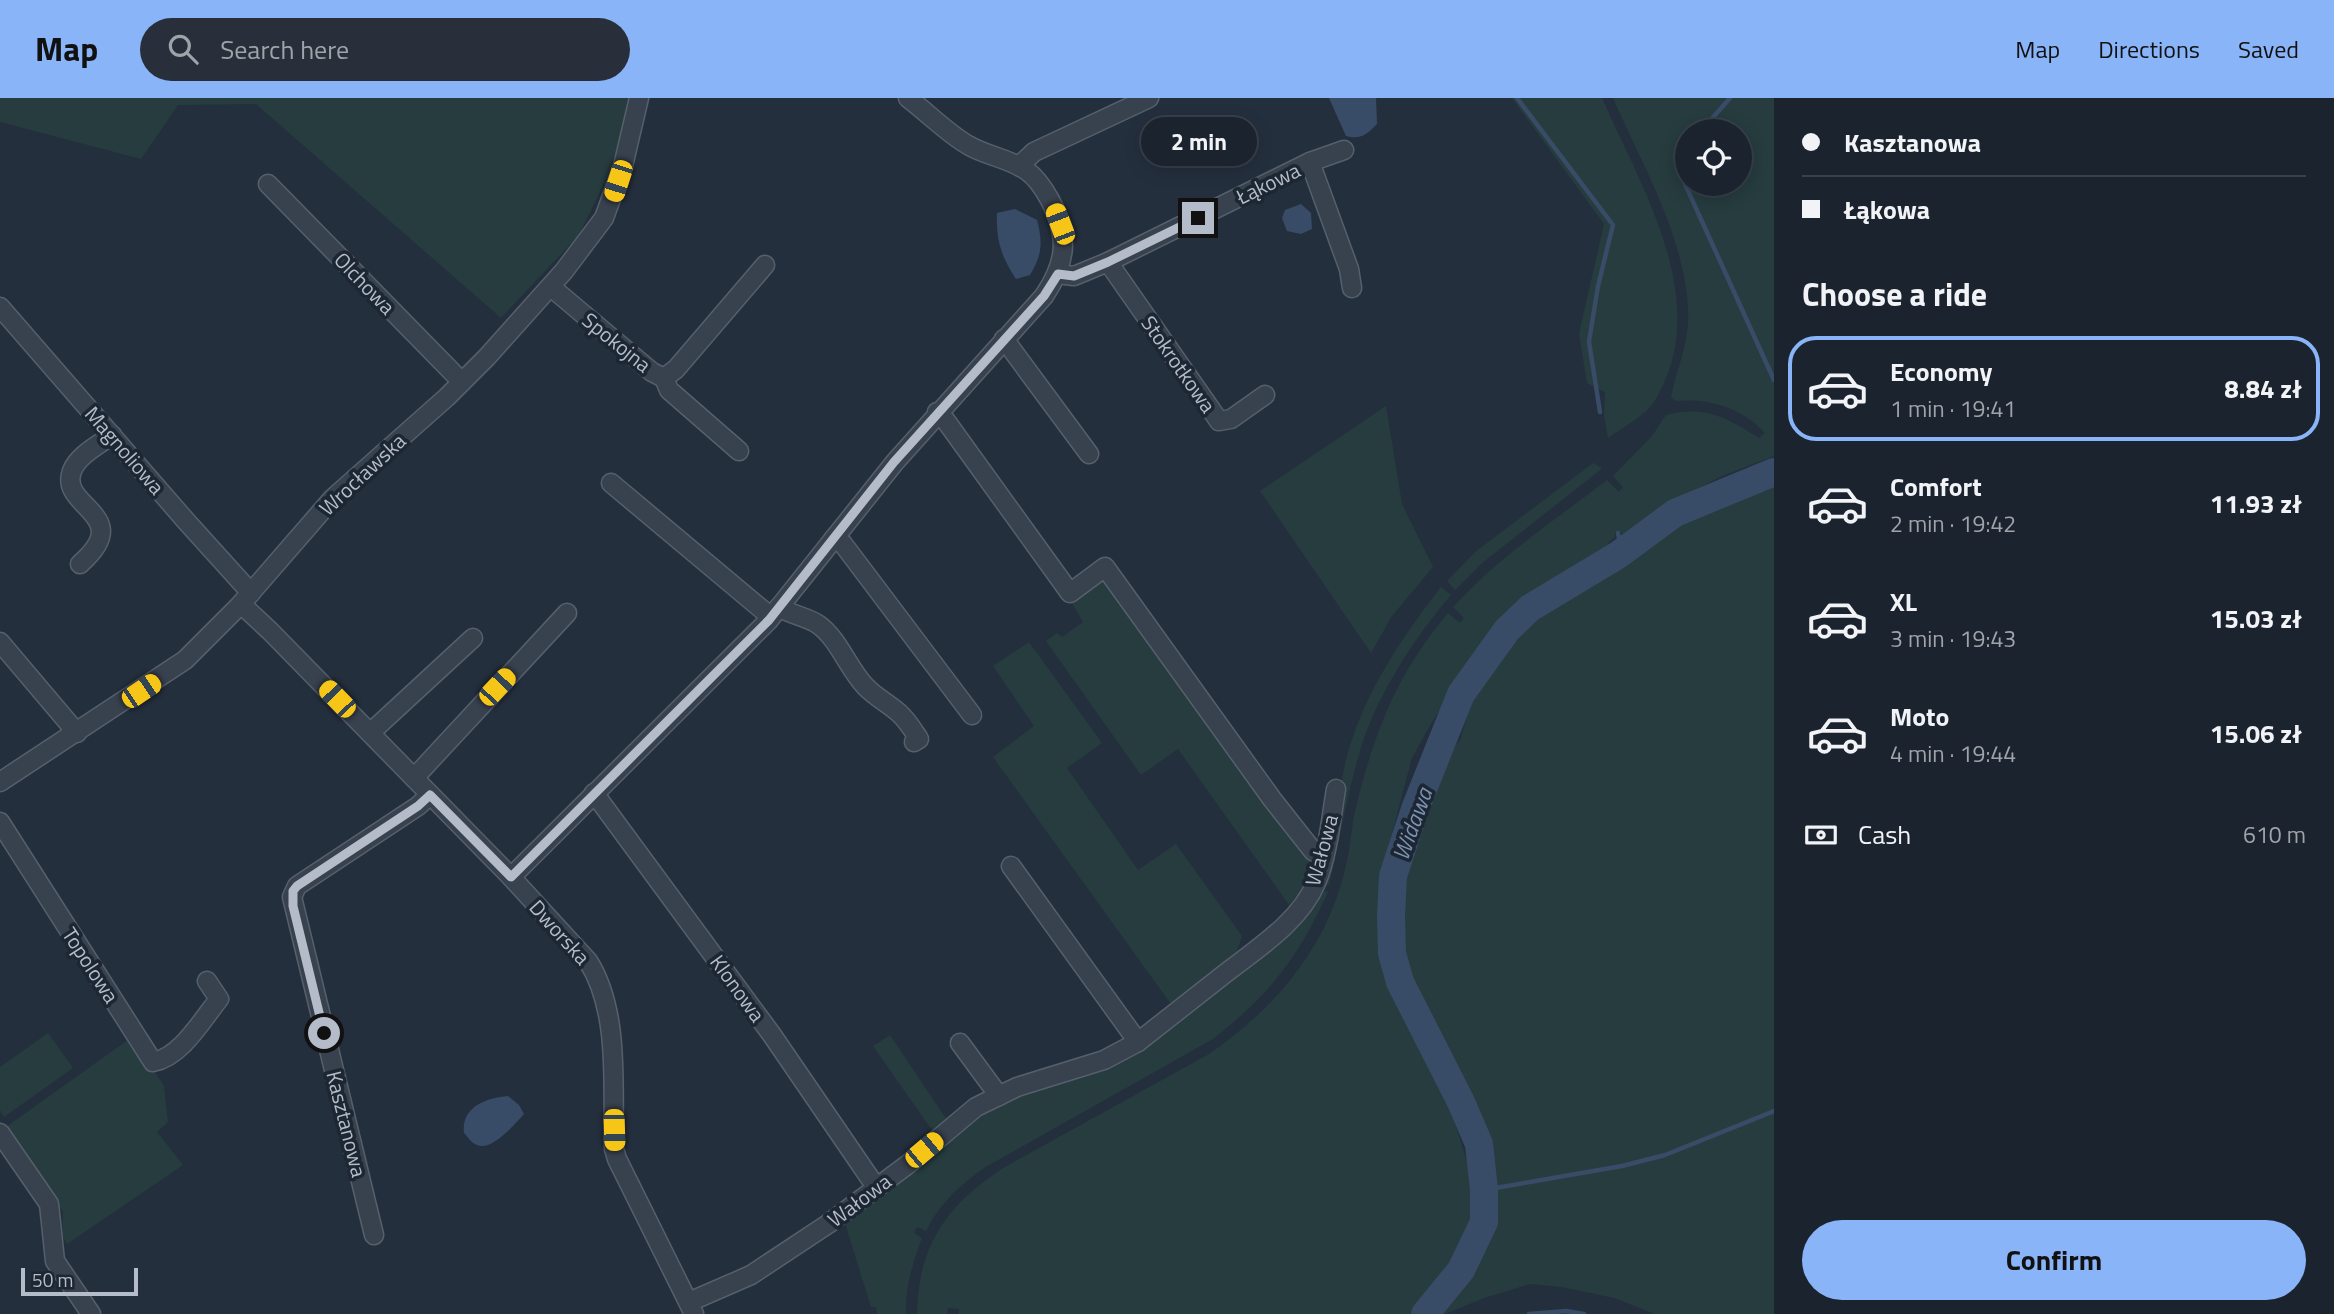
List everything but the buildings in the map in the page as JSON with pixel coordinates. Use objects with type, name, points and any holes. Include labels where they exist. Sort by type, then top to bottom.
[{"type":"street","name":"Wrocławska","points":[[0,782],[185,660],[246,598],[333,498],[462,382],[551,287],[604,218],[623,166],[639,98]]},
{"type":"street","points":[[511,877],[775,612],[937,412],[1044,296],[1058,274],[1064,245],[1060,224],[1042,186],[1019,166],[967,145],[908,98]]},
{"type":"street","points":[[1019,166],[1034,152],[1113,105],[1149,98]]},
{"type":"street","name":"Łąkowa","points":[[1058,274],[1074,276],[1108,262],[1318,159],[1344,150]]},
{"type":"street","points":[[1318,159],[1352,288]]},
{"type":"street","name":"Olchowa","points":[[268,184],[462,382]]},
{"type":"street","name":"Stokrotkowa","points":[[1108,262],[1219,421],[1231,419],[1265,395]]},
{"type":"street","name":"Spokojna","points":[[551,287],[652,372],[664,377],[676,369],[765,265]]},
{"type":"street","name":"Magnoliowa","points":[[0,306],[112,435],[246,598]]},
{"type":"street","points":[[1004,340],[1089,454]]},
{"type":"street","points":[[664,377],[669,390],[739,451]]},
{"type":"street","points":[[937,412],[1070,593],[1105,568],[1272,799],[1312,850],[1324,856]]},
{"type":"street","points":[[80,564],[94,550],[101,537],[101,530],[96,518],[74,492],[72,470],[82,458],[112,435]]},
{"type":"street","points":[[611,483],[775,612],[818,624],[864,685],[910,724],[919,738],[914,742]]},
{"type":"street","points":[[834,538],[843,544],[972,715]]},
{"type":"street","name":"Dworska","points":[[246,598],[270,631],[511,877],[588,961],[601,986],[609,1015],[614,1149],[691,1308]]},
{"type":"street","points":[[414,778],[567,613]]},
{"type":"street","points":[[370,733],[473,638]]},
{"type":"street","points":[[0,642],[77,733]]},
{"type":"street","name":"Wałowa","points":[[691,1308],[751,1275],[828,1224],[907,1165],[976,1107],[1017,1087],[1104,1060],[1138,1042],[1280,930],[1298,911],[1316,884],[1336,789]]},
{"type":"street","name":"Klonowa","points":[[594,793],[772,1035],[876,1187]]},
{"type":"street","name":"Kasztanowa","points":[[374,1235],[292,897],[297,886],[418,806],[430,795]]},
{"type":"street","name":"Topolowa","points":[[0,822],[153,1062],[161,1061],[178,1048],[219,999],[206,981]]},
{"type":"street","points":[[1011,866],[1138,1042]]},
{"type":"street","points":[[960,1043],[999,1096]]},
{"type":"street","points":[[0,1133],[49,1204],[55,1261],[91,1314]]},
{"type":"green space","points":[[0,98],[630,98],[610,171],[579,235],[501,318],[256,104],[178,105],[141,159],[0,122]]},
{"type":"green space","points":[[1512,98],[1602,98],[1636,170],[1666,247],[1675,287],[1677,326],[1671,365],[1651,407],[1608,438],[1604,415],[1605,392],[1587,383],[1579,334],[1604,224]]},
{"type":"green space","points":[[1613,98],[1774,98],[1774,456],[1722,476],[1670,503],[1623,537],[1621,532],[1615,533],[1605,552],[1529,594],[1501,619],[1476,651],[1412,758],[1382,873],[1379,924],[1392,993],[1450,1107],[1470,1171],[1472,1220],[1460,1253],[1431,1293],[1410,1314],[959,1314],[959,1309],[948,1308],[947,1314],[917,1314],[923,1267],[930,1247],[951,1212],[966,1197],[1003,1168],[1209,1054],[1240,1031],[1268,1005],[1293,976],[1320,935],[1337,896],[1348,858],[1354,814],[1363,779],[1390,704],[1415,658],[1448,613],[1460,623],[1464,618],[1453,607],[1470,589],[1527,540],[1607,480],[1619,492],[1623,487],[1613,476],[1652,436],[1666,415],[1704,412],[1736,424],[1759,438],[1765,433],[1746,417],[1725,406],[1701,401],[1676,401],[1671,397],[1687,334],[1687,295],[1673,237],[1651,180]]},
{"type":"green space","points":[[1386,406],[1402,504],[1433,567],[1392,616],[1371,653],[1260,491]]},
{"type":"green space","points":[[1593,463],[1602,468],[1481,564],[1455,590],[1447,581],[1475,552]]},
{"type":"green space","points":[[1774,485],[1774,1314],[1655,1314],[1614,1298],[1562,1287],[1530,1284],[1484,1298],[1445,1314],[1438,1314],[1479,1261],[1494,1229],[1497,1196],[1489,1149],[1472,1095],[1431,1021],[1410,975],[1399,929],[1400,890],[1434,778],[1461,738],[1472,697],[1491,665],[1520,627],[1641,555],[1681,523]]},
{"type":"green space","points":[[1104,574],[1308,859],[1312,870],[1289,905],[1178,749],[1141,775],[1046,641],[1057,633],[1062,637],[1083,622],[1069,598]]},
{"type":"green space","points":[[1441,587],[1451,595],[1396,672],[1365,736],[1329,885],[1321,883],[1333,836],[1347,756],[1363,710],[1399,646]]},
{"type":"green space","points":[[1029,642],[1102,743],[1067,768],[1138,870],[1176,844],[1242,936],[1235,958],[1173,1007],[993,757],[1034,726],[993,666]]},
{"type":"green space","points":[[1320,889],[1328,892],[1305,936],[1281,973],[1251,1006],[1213,1039],[984,1168],[967,1181],[944,1204],[926,1231],[917,1227],[914,1233],[922,1238],[910,1275],[906,1314],[877,1314],[876,1307],[871,1307],[844,1220],[963,1126],[1007,1096],[1036,1087],[1219,989],[1277,945],[1304,918]]},
{"type":"green space","points":[[48,1033],[73,1068],[4,1117],[0,1110],[0,1067]]},
{"type":"green space","points":[[890,1035],[949,1123],[934,1133],[873,1046]]},
{"type":"green space","points":[[132,1037],[164,1086],[168,1122],[157,1132],[183,1165],[67,1244],[62,1235],[63,1212],[6,1127]]},
{"type":"water","points":[[1329,98],[1376,98],[1377,124],[1363,135],[1346,136]]},
{"type":"water","points":[[1301,204],[1311,213],[1312,229],[1301,234],[1287,231],[1282,218],[1285,210]]},
{"type":"water","points":[[1015,209],[1037,220],[1041,242],[1037,261],[1030,275],[1016,279],[1000,248],[997,223],[997,213]]},
{"type":"water","points":[[508,1096],[519,1105],[524,1114],[489,1145],[473,1143],[464,1133],[464,1124],[471,1110],[491,1099]]},
{"type":"waterway","points":[[1517,98],[1613,225],[1598,286],[1589,342],[1600,412]]},
{"type":"waterway","points":[[1712,119],[1730,98]]},
{"type":"waterway","points":[[1690,196],[1774,380]]},
{"type":"waterway","name":"Widawa","points":[[1425,1314],[1461,1270],[1484,1222],[1484,1190],[1479,1144],[1461,1102],[1400,982],[1392,953],[1393,876],[1415,809],[1461,694],[1507,630],[1530,608],[1618,555],[1675,513],[1774,472]]},
{"type":"waterway","points":[[1618,533],[1622,552]]},
{"type":"waterway","points":[[1484,1190],[1622,1166],[1665,1155],[1774,1111]]},
{"type":"waterway","points":[[1529,1314],[1566,1311],[1584,1314]]},
{"type":"route","points":[[324,1033],[293,906],[293,891],[297,886],[418,806],[430,795],[511,877],[769,620],[894,462],[1044,296],[1058,274],[1074,276],[1198,218]]}]
